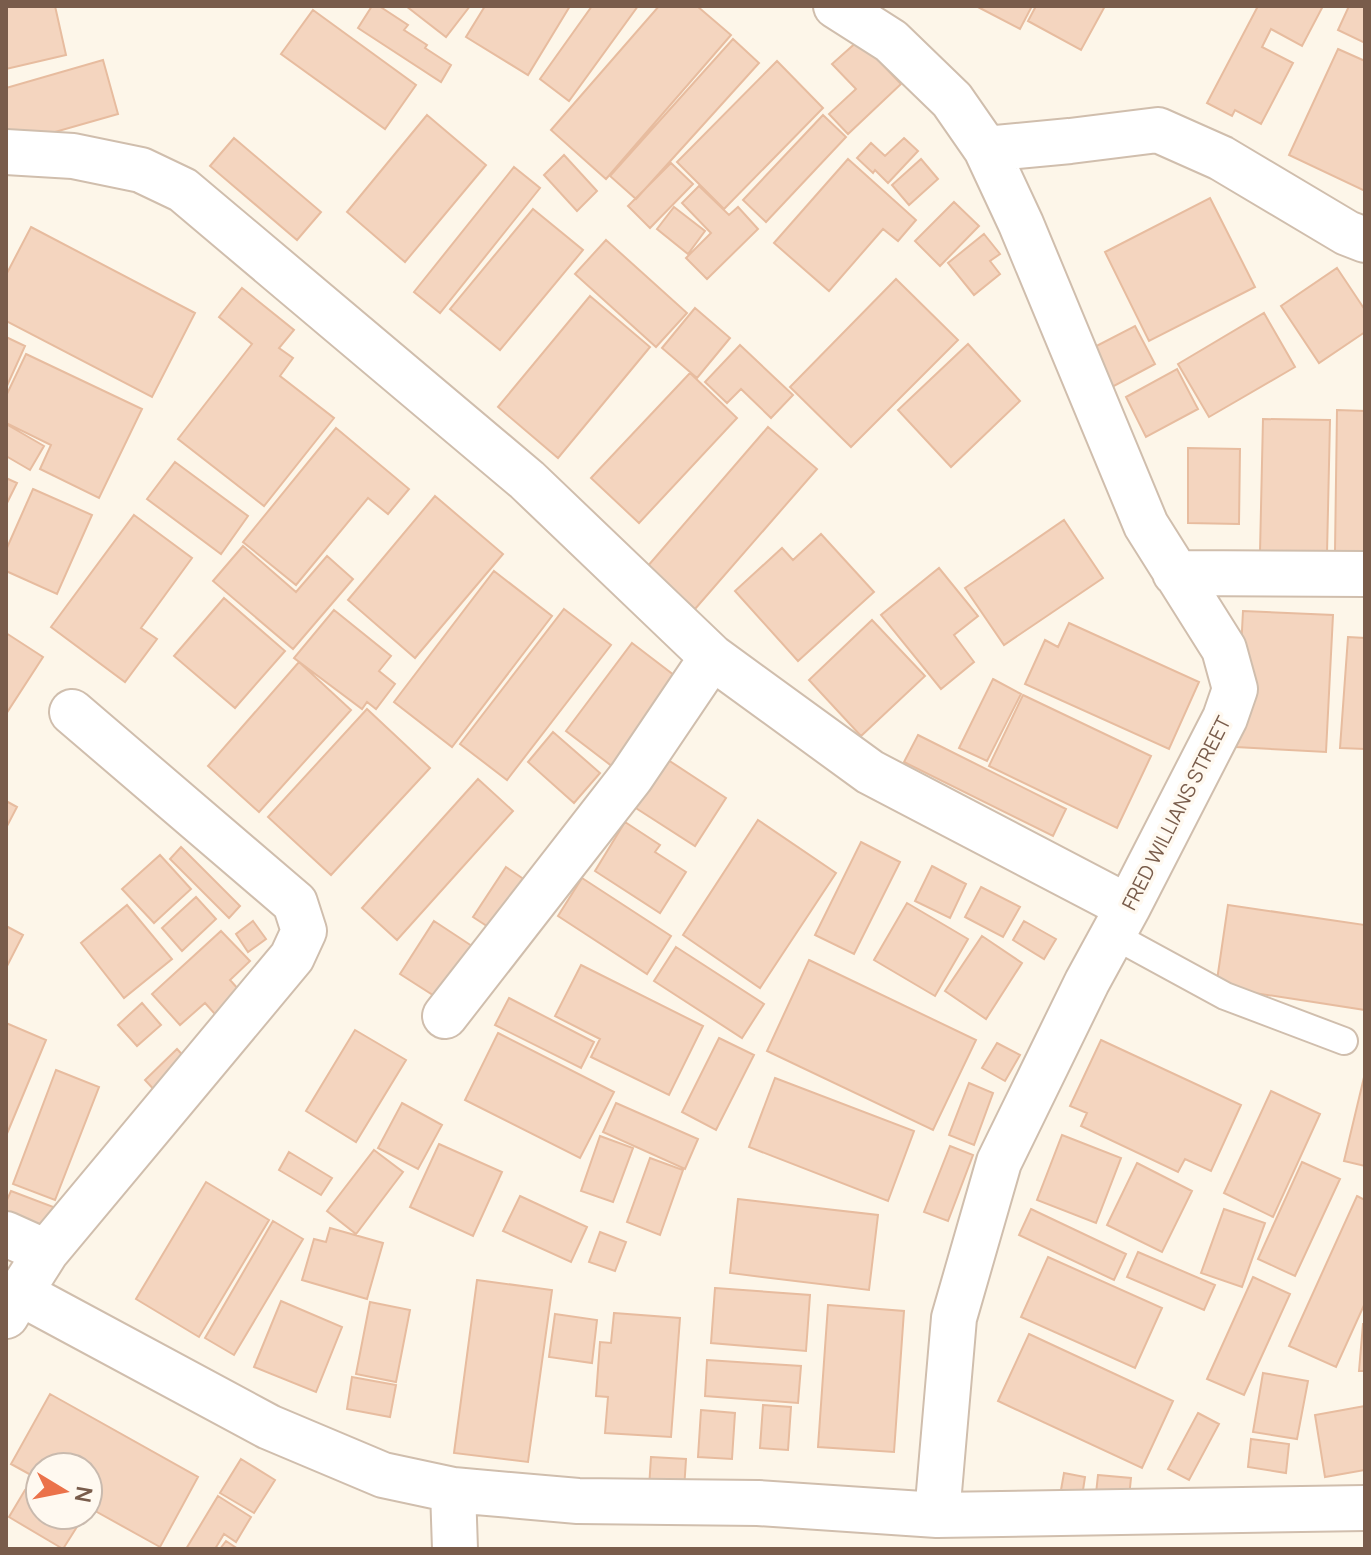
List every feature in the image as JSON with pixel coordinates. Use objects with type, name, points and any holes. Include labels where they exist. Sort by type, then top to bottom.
[{"type":"street","name":"FRED WILLIANS STREET","points":[[836,6],[891,41],[952,100],[986,149],[1033,252],[1146,525],[1224,649],[1235,689],[1225,718],[1087,982],[999,1162],[954,1318],[937,1515]]},
{"type":"street","points":[[986,149],[1158,130],[1221,158],[1347,233],[1365,240]]},
{"type":"street","points":[[6,152],[73,156],[141,170],[183,190],[527,480],[712,657],[870,772],[1120,921]]},
{"type":"street","points":[[1175,573],[1365,574]]},
{"type":"street","points":[[445,1016],[631,777],[712,657]]},
{"type":"street","points":[[72,712],[295,903],[304,931],[292,957],[46,1252],[13,1304],[269,1427],[383,1475],[453,1490],[578,1501],[758,1503],[937,1515],[1365,1508]]},
{"type":"street","points":[[6,1234],[46,1252]]},
{"type":"street","points":[[453,1490],[455,1549]]},
{"type":"lane","points":[[1120,921],[1225,996],[1344,1041]]},
{"type":"building","points":[[6,6],[55,6],[66,55],[6,69]]},
{"type":"building","points":[[372,6],[379,6],[408,25],[404,30],[451,65],[441,82],[358,28]]},
{"type":"building","points":[[406,6],[470,6],[446,37]]},
{"type":"building","points":[[485,6],[570,6],[528,75],[466,37]]},
{"type":"building","points":[[592,6],[638,6],[569,101],[540,79]]},
{"type":"building","points":[[659,6],[697,6],[731,35],[606,179],[551,130]]},
{"type":"building","points":[[976,6],[1032,6],[1020,29]]},
{"type":"building","points":[[1036,6],[1105,6],[1081,50],[1028,21]]},
{"type":"building","points":[[1258,6],[1323,6],[1302,46],[1271,29],[1262,47],[1293,63],[1261,124],[1235,110],[1232,116],[1207,103]]},
{"type":"building","points":[[1349,6],[1365,6],[1365,43],[1338,30]]},
{"type":"building","points":[[313,10],[416,85],[385,129],[281,54]]},
{"type":"building","points":[[733,39],[759,63],[636,199],[610,176]]},
{"type":"building","points":[[859,40],[901,84],[848,134],[829,114],[856,89],[832,64]]},
{"type":"building","points":[[1338,49],[1365,61],[1365,191],[1289,155]]},
{"type":"building","points":[[103,60],[118,114],[6,146],[6,88]]},
{"type":"building","points":[[777,61],[823,108],[724,209],[677,162]]},
{"type":"building","points":[[427,115],[486,165],[405,262],[347,212]]},
{"type":"building","points":[[823,115],[846,137],[766,222],[743,200]]},
{"type":"building","points":[[234,138],[321,212],[297,240],[210,166]]},
{"type":"building","points":[[904,138],[918,151],[888,183],[857,158],[871,143],[885,156]]},
{"type":"building","points":[[564,155],[597,191],[577,211],[544,175]]},
{"type":"building","points":[[848,159],[916,220],[898,241],[883,229],[829,291],[774,243]]},
{"type":"building","points":[[921,159],[938,179],[909,205],[892,185]]},
{"type":"building","points":[[671,163],[693,184],[650,228],[628,206]]},
{"type":"building","points":[[514,167],[540,188],[440,313],[414,292]]},
{"type":"building","points":[[699,186],[729,215],[738,207],[758,229],[707,279],[686,258],[711,233],[682,203]]},
{"type":"building","points":[[1210,198],[1255,287],[1149,341],[1105,252]]},
{"type":"building","points":[[954,202],[979,226],[940,266],[915,241]]},
{"type":"building","points":[[674,207],[705,231],[688,254],[657,229]]},
{"type":"building","points":[[533,209],[583,250],[500,350],[450,309]]},
{"type":"building","points":[[31,227],[195,313],[152,397],[6,321],[6,275]]},
{"type":"building","points":[[984,234],[1000,254],[990,261],[1000,274],[974,295],[948,263]]},
{"type":"building","points":[[606,240],[687,313],[656,347],[575,274]]},
{"type":"building","points":[[1337,268],[1365,310],[1365,332],[1319,363],[1281,306]]},
{"type":"building","points":[[896,279],[958,340],[851,447],[790,387]]},
{"type":"building","points":[[242,288],[294,330],[279,348],[293,358],[280,376],[334,418],[264,506],[178,439],[252,344],[219,317]]},
{"type":"building","points":[[590,296],[650,347],[558,458],[498,407]]},
{"type":"building","points":[[695,308],[730,338],[697,378],[662,348]]},
{"type":"building","points":[[1264,313],[1295,367],[1209,417],[1178,364]]},
{"type":"building","points":[[1135,326],[1155,364],[1099,394],[1079,355]]},
{"type":"building","points":[[6,337],[25,346],[6,388]]},
{"type":"building","points":[[968,344],[1020,401],[951,467],[898,410]]},
{"type":"building","points":[[740,345],[793,395],[771,418],[741,389],[727,403],[705,382]]},
{"type":"building","points":[[26,354],[142,409],[99,498],[40,469],[51,445],[6,423],[6,396]]},
{"type":"building","points":[[1177,369],[1198,409],[1146,437],[1126,397]]},
{"type":"building","points":[[690,373],[737,418],[639,523],[591,478]]},
{"type":"building","points":[[1337,410],[1365,411],[1365,551],[1335,551]]},
{"type":"building","points":[[1263,419],[1330,420],[1327,554],[1260,552]]},
{"type":"building","points":[[6,424],[44,446],[30,470],[6,456]]},
{"type":"building","points":[[768,427],[817,469],[695,609],[647,567]]},
{"type":"building","points":[[336,428],[409,489],[388,514],[368,498],[296,585],[243,542]]},
{"type":"building","points":[[1188,448],[1240,449],[1239,524],[1188,523]]},
{"type":"building","points":[[175,462],[248,516],[221,554],[147,499]]},
{"type":"building","points":[[6,478],[17,483],[6,505]]},
{"type":"building","points":[[33,489],[92,515],[57,594],[6,571],[6,550]]},
{"type":"building","points":[[435,496],[503,554],[415,658],[348,600]]},
{"type":"building","points":[[134,515],[192,558],[141,628],[157,639],[125,682],[51,627]]},
{"type":"building","points":[[1064,520],[1103,578],[1004,645],[965,588]]},
{"type":"building","points":[[821,534],[874,592],[798,661],[735,591],[782,548],[793,560]]},
{"type":"building","points":[[243,546],[296,592],[327,556],[353,579],[293,649],[213,581]]},
{"type":"building","points":[[939,568],[978,616],[954,635],[974,662],[941,689],[881,615]]},
{"type":"building","points":[[494,571],[552,616],[452,747],[394,702]]},
{"type":"building","points":[[224,598],[285,651],[235,708],[174,656]]},
{"type":"building","points":[[564,609],[611,645],[507,780],[460,744]]},
{"type":"building","points":[[334,610],[391,656],[379,671],[395,684],[376,709],[367,702],[362,709],[294,658]]},
{"type":"building","points":[[1243,611],[1333,615],[1326,752],[1236,747]]},
{"type":"building","points":[[872,620],[925,676],[861,736],[809,680]]},
{"type":"building","points":[[1069,623],[1199,682],[1169,749],[1025,684],[1045,640],[1058,647]]},
{"type":"building","points":[[6,633],[43,657],[6,714]]},
{"type":"building","points":[[1348,637],[1365,638],[1365,749],[1340,748]]},
{"type":"building","points":[[632,643],[679,679],[613,767],[566,731]]},
{"type":"building","points":[[299,662],[351,710],[259,812],[208,766]]},
{"type":"building","points":[[993,679],[1021,694],[987,761],[959,748]]},
{"type":"building","points":[[1023,695],[1151,756],[1117,828],[989,766]]},
{"type":"building","points":[[367,709],[430,768],[331,875],[268,817]]},
{"type":"building","points":[[553,732],[600,773],[574,803],[528,762]]},
{"type":"building","points":[[918,735],[1066,809],[1053,836],[904,762]]},
{"type":"building","points":[[659,754],[726,798],[695,846],[628,803]]},
{"type":"building","points":[[478,779],[513,811],[397,940],[362,908]]},
{"type":"building","points":[[6,801],[17,807],[6,828]]},
{"type":"building","points":[[758,820],[836,873],[760,988],[683,935]]},
{"type":"building","points":[[625,822],[660,845],[655,852],[686,872],[660,913],[595,871]]},
{"type":"building","points":[[861,842],[900,862],[854,954],[815,935]]},
{"type":"building","points":[[181,847],[240,906],[229,918],[170,859]]},
{"type":"building","points":[[160,855],[191,889],[154,923],[122,889]]},
{"type":"building","points":[[932,866],[966,884],[950,918],[915,901]]},
{"type":"building","points":[[506,867],[525,880],[493,930],[473,917]]},
{"type":"building","points":[[582,878],[671,936],[647,974],[558,916]]},
{"type":"building","points":[[981,887],[1020,907],[1003,937],[965,917]]},
{"type":"building","points":[[196,897],[216,919],[182,951],[162,928]]},
{"type":"building","points":[[907,903],[968,939],[935,996],[874,960]]},
{"type":"building","points":[[127,905],[172,959],[124,998],[81,943]]},
{"type":"building","points":[[1228,905],[1365,925],[1365,1010],[1216,987]]},
{"type":"building","points":[[253,921],[266,939],[248,952],[236,934]]},
{"type":"building","points":[[434,921],[481,952],[447,1004],[400,974]]},
{"type":"building","points":[[1024,921],[1056,939],[1044,959],[1013,940]]},
{"type":"building","points":[[6,926],[23,935],[6,968]]},
{"type":"building","points":[[221,931],[250,961],[230,980],[249,1001],[224,1024],[205,1003],[180,1025],[152,994]]},
{"type":"building","points":[[982,936],[1022,963],[986,1019],[945,991]]},
{"type":"building","points":[[676,947],[764,1004],[742,1038],[654,981]]},
{"type":"building","points":[[809,960],[976,1040],[933,1130],[767,1051]]},
{"type":"building","points":[[581,965],[703,1026],[669,1095],[591,1057],[600,1039],[555,1016]]},
{"type":"building","points":[[509,998],[594,1042],[581,1068],[495,1025]]},
{"type":"building","points":[[142,1003],[161,1025],[137,1046],[118,1025]]},
{"type":"building","points":[[6,1023],[46,1040],[6,1136]]},
{"type":"building","points":[[355,1030],[406,1060],[356,1142],[306,1111]]},
{"type":"building","points":[[498,1033],[614,1092],[580,1158],[465,1100]]},
{"type":"building","points":[[719,1038],[754,1055],[716,1130],[682,1112]]},
{"type":"building","points":[[1101,1040],[1241,1105],[1211,1171],[1185,1159],[1178,1172],[1081,1126],[1087,1113],[1070,1106]]},
{"type":"building","points":[[997,1043],[1020,1055],[1005,1081],[982,1068]]},
{"type":"building","points":[[177,1049],[191,1064],[159,1095],[145,1080]]},
{"type":"building","points":[[56,1070],[99,1087],[55,1200],[13,1184]]},
{"type":"building","points":[[1365,1073],[1365,1166],[1344,1161]]},
{"type":"building","points":[[775,1078],[914,1131],[888,1201],[749,1147]]},
{"type":"building","points":[[969,1083],[993,1093],[974,1145],[949,1135]]},
{"type":"building","points":[[1271,1091],[1320,1114],[1273,1217],[1224,1193]]},
{"type":"building","points":[[402,1103],[442,1125],[418,1169],[378,1148]]},
{"type":"building","points":[[616,1103],[698,1139],[685,1169],[603,1132]]},
{"type":"building","points":[[1062,1135],[1121,1158],[1096,1223],[1037,1200]]},
{"type":"building","points":[[600,1136],[633,1148],[613,1202],[581,1191]]},
{"type":"building","points":[[439,1144],[502,1172],[473,1236],[410,1207]]},
{"type":"building","points":[[950,1146],[973,1155],[948,1221],[924,1212]]},
{"type":"building","points":[[374,1150],[403,1172],[356,1234],[327,1211]]},
{"type":"building","points":[[289,1152],[332,1178],[321,1195],[279,1170]]},
{"type":"building","points":[[650,1158],[683,1170],[660,1235],[627,1222]]},
{"type":"building","points":[[1302,1162],[1340,1179],[1295,1276],[1258,1259]]},
{"type":"building","points":[[1137,1163],[1192,1191],[1162,1252],[1107,1225]]},
{"type":"building","points":[[206,1182],[269,1220],[199,1337],[136,1299]]},
{"type":"building","points":[[11,1191],[56,1208],[45,1234],[6,1218],[6,1202]]},
{"type":"building","points":[[520,1196],[587,1227],[571,1262],[503,1231]]},
{"type":"building","points":[[1357,1196],[1365,1200],[1365,1303],[1336,1367],[1289,1346]]},
{"type":"building","points":[[738,1199],[878,1215],[869,1290],[730,1273]]},
{"type":"building","points":[[1031,1209],[1126,1254],[1114,1280],[1019,1235]]},
{"type":"building","points":[[1224,1209],[1265,1223],[1242,1287],[1201,1273]]},
{"type":"building","points":[[273,1221],[303,1239],[234,1355],[205,1338]]},
{"type":"building","points":[[330,1228],[383,1243],[367,1299],[302,1280],[314,1239],[326,1242]]},
{"type":"building","points":[[600,1232],[626,1242],[615,1271],[589,1262]]},
{"type":"building","points":[[1138,1252],[1215,1285],[1204,1310],[1127,1277]]},
{"type":"building","points":[[1048,1257],[1162,1308],[1135,1368],[1021,1317]]},
{"type":"building","points":[[1253,1277],[1290,1294],[1244,1395],[1207,1379]]},
{"type":"building","points":[[477,1280],[552,1290],[528,1462],[454,1453]]},
{"type":"building","points":[[715,1288],[810,1295],[806,1351],[711,1343]]},
{"type":"building","points":[[281,1301],[342,1327],[316,1392],[254,1367]]},
{"type":"building","points":[[370,1302],[410,1310],[396,1382],[356,1374]]},
{"type":"building","points":[[828,1305],[904,1311],[894,1452],[818,1447]]},
{"type":"building","points":[[614,1313],[680,1318],[671,1437],[605,1433],[608,1397],[596,1396],[600,1342],[611,1343]]},
{"type":"building","points":[[555,1314],[597,1320],[592,1363],[549,1357]]},
{"type":"building","points":[[1363,1324],[1365,1371],[1359,1371]]},
{"type":"building","points":[[1029,1334],[1173,1401],[1142,1468],[998,1401]]},
{"type":"building","points":[[707,1360],[801,1366],[798,1403],[705,1396]]},
{"type":"building","points":[[1263,1373],[1308,1381],[1297,1439],[1253,1432]]},
{"type":"building","points":[[352,1377],[396,1385],[390,1417],[347,1409]]},
{"type":"building","points":[[50,1394],[198,1477],[160,1547],[104,1516],[104,1451],[24,1451],[24,1471],[11,1464]]},
{"type":"building","points":[[763,1405],[791,1407],[788,1450],[760,1448]]},
{"type":"building","points":[[1365,1406],[1365,1470],[1325,1477],[1315,1415]]},
{"type":"building","points":[[701,1410],[735,1413],[732,1459],[698,1457]]},
{"type":"building","points":[[1198,1413],[1219,1424],[1189,1480],[1168,1469]]},
{"type":"building","points":[[1251,1439],[1289,1444],[1286,1473],[1248,1467]]},
{"type":"building","points":[[651,1457],[686,1459],[684,1490],[649,1488]]},
{"type":"building","points":[[241,1459],[275,1480],[254,1513],[220,1493]]},
{"type":"building","points":[[1064,1473],[1085,1477],[1080,1510],[1058,1507]]},
{"type":"building","points":[[1098,1475],[1131,1478],[1128,1507],[1095,1503]]},
{"type":"building","points":[[24,1492],[24,1526],[9,1517]]},
{"type":"building","points":[[218,1496],[251,1517],[236,1542],[224,1534],[215,1549],[186,1549]]},
{"type":"building","points":[[33,1531],[74,1531],[63,1549]]},
{"type":"building","points":[[226,1541],[238,1549],[220,1549]]}]
